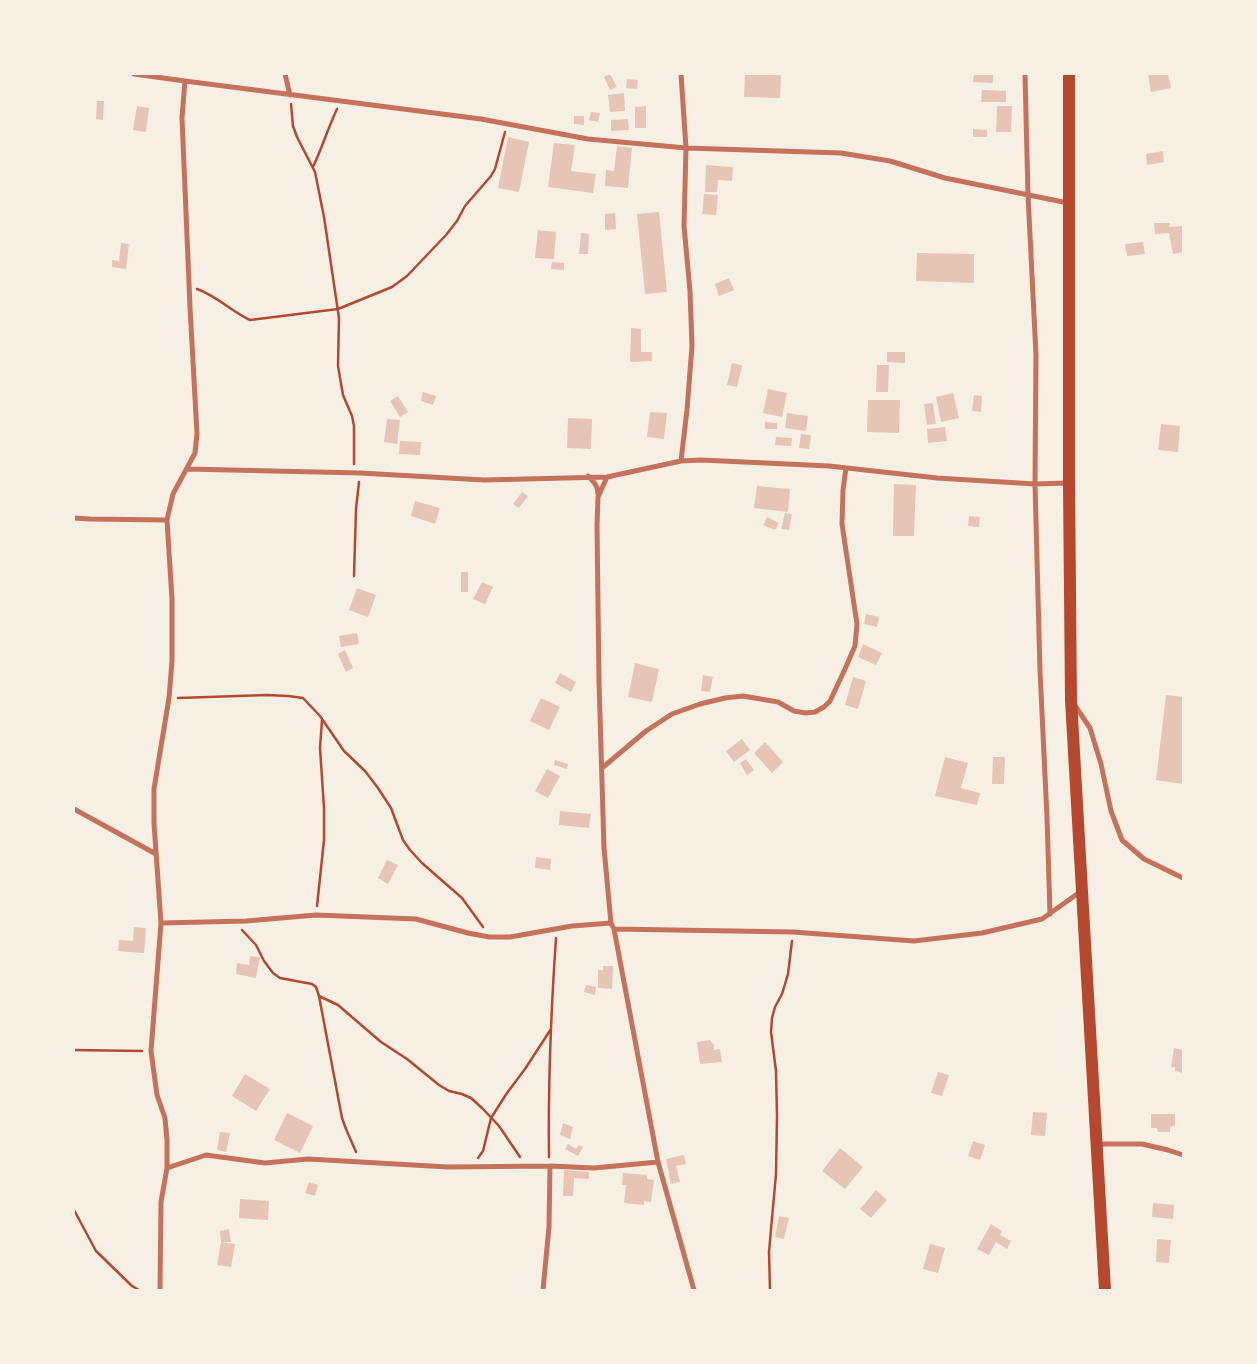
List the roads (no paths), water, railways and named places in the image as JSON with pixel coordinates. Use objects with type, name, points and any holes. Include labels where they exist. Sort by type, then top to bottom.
[{"type":"highway","points":[[1069,74],[1071,700],[1105,1290]]},
{"type":"street","points":[[134,74],[481,120],[588,139],[686,148],[841,153],[890,161],[945,178],[1069,204]]},
{"type":"street","points":[[285,74],[290,95]]},
{"type":"street","points":[[680,74],[686,148],[684,226],[690,291],[692,346],[688,410],[681,461]]},
{"type":"street","points":[[1025,74],[1028,195],[1036,355],[1034,484],[1050,914]]},
{"type":"street","points":[[160,1290],[161,1202],[167,1168],[167,1140],[165,1118],[157,1095],[151,1051],[161,923],[154,823],[154,789],[169,698],[172,661],[172,600],[167,520],[173,494],[195,453],[197,434],[182,118],[185,82]]},
{"type":"street","points":[[187,469],[357,473],[484,480],[607,476],[681,461],[701,460],[829,466],[937,478],[1034,484],[1069,482]]},
{"type":"street","points":[[602,768],[646,731],[672,714],[700,704],[743,696],[778,702],[794,711],[806,713],[815,712],[830,701],[855,646],[856,632],[842,524],[846,468]]},
{"type":"street","points":[[588,476],[598,489],[599,682],[604,848],[611,923],[614,929],[658,1162],[694,1290]]},
{"type":"street","points":[[598,497],[607,476]]},
{"type":"street","points":[[74,518],[167,520]]},
{"type":"street","points":[[1071,700],[1090,728],[1101,764],[1111,811],[1122,840],[1144,859],[1183,878]]},
{"type":"street","points":[[74,809],[156,854]]},
{"type":"street","points":[[614,929],[793,932],[914,941],[982,933],[1042,920],[1082,890]]},
{"type":"street","points":[[161,923],[234,922],[316,915],[416,920],[468,934],[510,937],[611,923]]},
{"type":"street","points":[[1097,1144],[1142,1144],[1168,1150],[1183,1156]]},
{"type":"street","points":[[167,1168],[206,1155],[265,1163],[308,1159],[448,1167],[550,1166],[594,1168],[658,1162]]},
{"type":"street","points":[[543,1290],[549,1227],[550,1166]]}]
